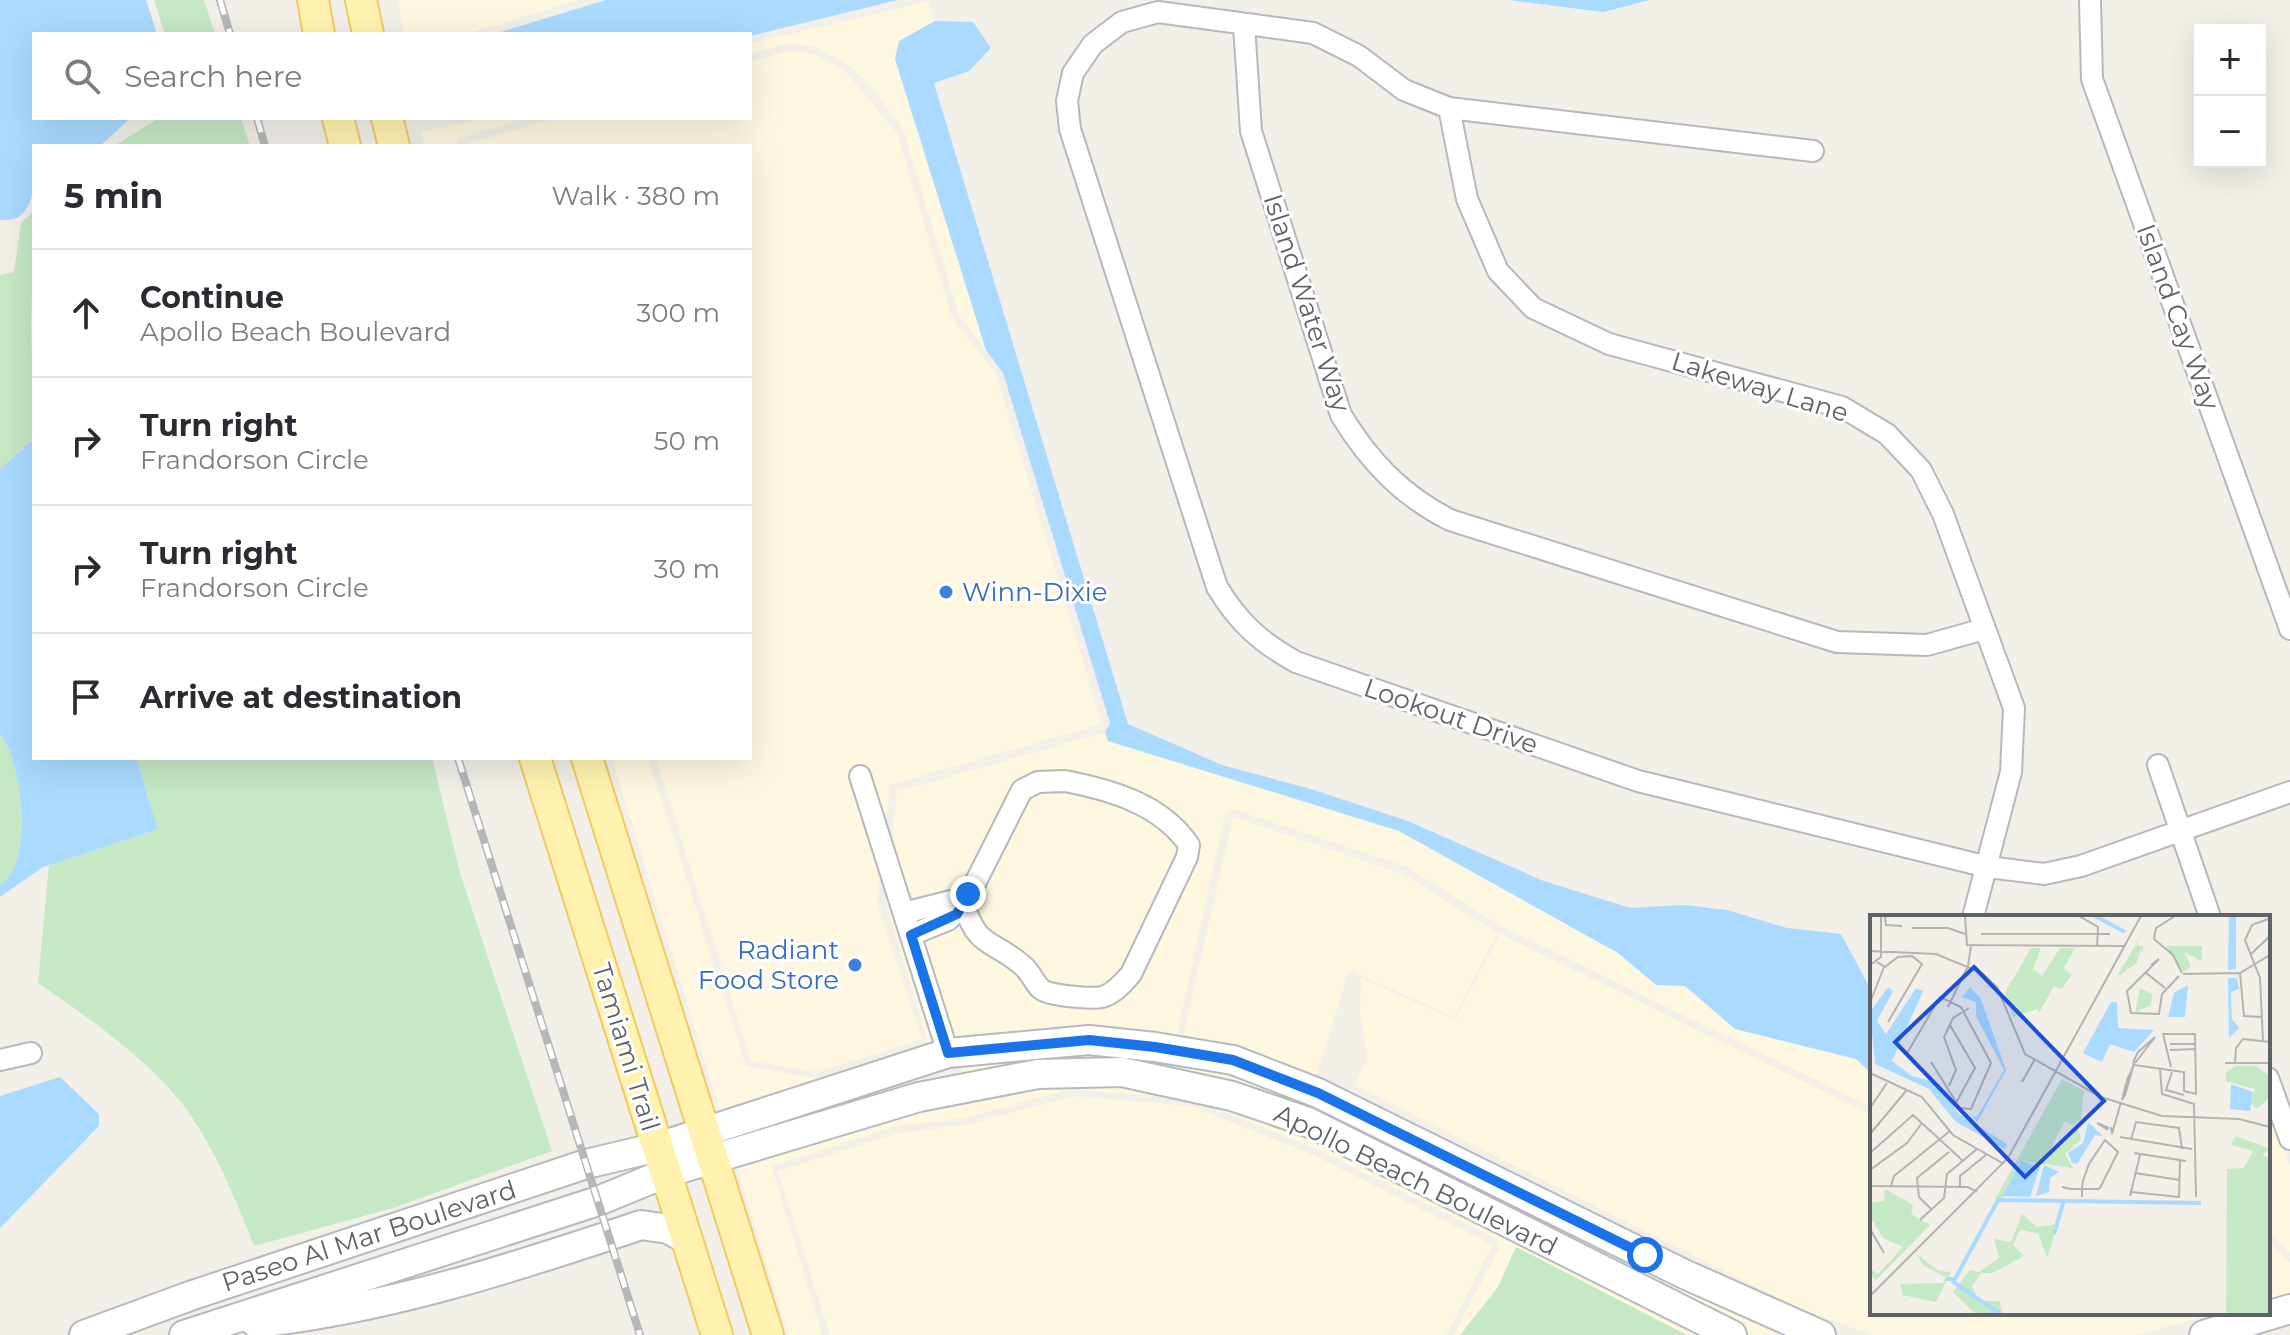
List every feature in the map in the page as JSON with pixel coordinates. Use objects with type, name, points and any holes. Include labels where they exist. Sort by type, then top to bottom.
[{"type":"main road","points":[[313,0],[319,32]]},
{"type":"main road","points":[[361,0],[368,32]]},
{"type":"main road","points":[[338,120],[344,144]]},
{"type":"main road","points":[[388,120],[394,144]]},
{"type":"main road","name":"Tamiami Trail","points":[[536,760],[717,1335]]},
{"type":"main road","name":"Tamiami Trail","points":[[588,760],[768,1335]]},
{"type":"main road","name":"Apollo Beach Boulevard","points":[[708,1146],[948,1053],[1089,1040],[1233,1060],[1329,1098],[1684,1274],[1821,1335]]},
{"type":"main road","name":"Apollo Beach Boulevard","points":[[662,1160],[708,1146],[985,1082],[1038,1074],[1122,1072],[1232,1096],[1308,1122],[1732,1335]]},
{"type":"main road","name":"Paseo Al Mar Boulevard","points":[[192,1332],[598,1201],[662,1160]]},
{"type":"main road","name":"Paseo Al Mar Boulevard","points":[[84,1335],[190,1296],[571,1168],[662,1160]]},
{"type":"main road","points":[[192,1332],[327,1315],[477,1275],[641,1225],[668,1229],[687,1239]]},
{"type":"main road","points":[[2204,1335],[2290,1309]]},
{"type":"street","name":"Island Cay Way","points":[[2090,0],[2092,79],[2290,629]]},
{"type":"street","name":"Lookout Drive","points":[[1244,25],[1158,12],[1122,22],[1093,44],[1073,73],[1067,101],[1070,129],[1217,587],[1234,616],[1260,642],[1296,662],[1638,781],[1988,867],[2044,874],[2081,866],[2180,832]]},
{"type":"street","points":[[1244,25],[1313,33],[1359,56],[1404,90],[1449,108],[1813,151]]},
{"type":"street","name":"Island Water Way","points":[[1244,25],[1251,131],[1341,415],[1363,452],[1401,489],[1422,506],[1450,520],[1837,642],[1927,645],[1984,629]]},
{"type":"street","name":"Lakeway Lane","points":[[1449,108],[1473,213],[1498,271],[1533,308],[1609,344],[1842,407],[1887,434],[1921,470],[1943,514],[2014,708],[2011,772],[1974,915]]},
{"type":"street","points":[[2158,765],[2209,915]]},
{"type":"street","points":[[860,776],[948,1053]]},
{"type":"street","points":[[911,935],[948,920],[964,905],[1022,790],[1038,782],[1065,781],[1121,795],[1165,817],[1189,845],[1187,857],[1135,967],[1119,988],[1102,997],[1054,997],[1040,989],[1020,963],[983,941],[971,928],[964,905]]},
{"type":"street","points":[[2180,832],[2290,792]]},
{"type":"street","points":[[904,913],[951,901],[964,905]]},
{"type":"street","points":[[0,1060],[31,1053]]},
{"type":"street","points":[[2270,1084],[2290,1139]]},
{"type":"shaded area","points":[[398,0],[578,0],[473,32],[404,32]]},
{"type":"shaded area","points":[[929,1],[935,21],[899,41],[895,59],[986,350],[959,315],[903,129],[868,83],[850,66],[814,46],[785,44],[752,53],[752,44]]},
{"type":"shaded area","points":[[788,51],[814,54],[845,71],[897,133],[952,318],[996,374],[1102,724],[890,785],[877,901],[922,1039],[817,1072],[751,1061],[657,760],[752,760],[752,144],[466,144],[550,120],[752,120],[752,61]]},
{"type":"shaded area","points":[[476,120],[521,120],[459,138],[456,144],[424,144],[421,132]]},
{"type":"shaded area","points":[[1105,732],[1108,741],[1399,831],[1618,953],[1656,985],[1685,986],[1735,1029],[1856,1059],[1870,1072],[1870,1106],[1501,926],[1407,867],[1232,809],[1225,815],[1176,1038],[954,1043],[922,941],[960,923],[976,946],[1016,970],[1036,996],[1049,1004],[1069,1004],[1139,979],[1199,854],[1184,823],[1171,811],[1124,787],[1014,785],[958,893],[910,902],[891,844],[897,792]]},
{"type":"shaded area","points":[[613,760],[649,760],[746,1066],[820,1079],[928,1043],[885,900],[886,886],[937,1047],[722,1117]]},
{"type":"shaded area","points":[[1065,790],[1118,804],[1161,825],[1179,846],[1179,854],[1124,968],[1099,988],[1054,987],[988,934],[973,906],[1029,797],[1041,791]]},
{"type":"shaded area","points":[[1233,817],[1405,875],[1497,933],[1454,1017],[1349,970],[1317,1075],[1183,1036]]},
{"type":"shaded area","points":[[1500,934],[1870,1114],[1870,1315],[2210,1315],[2134,1335],[1873,1335],[1796,1307],[1355,1085],[1367,1058],[1360,1013],[1361,978],[1455,1020]]},
{"type":"shaded area","points":[[1089,1049],[1231,1069],[1316,1101],[1797,1335],[1751,1335],[1388,1154],[1234,1088],[964,1078],[960,1060]]},
{"type":"shaded area","points":[[1122,1081],[1231,1105],[1305,1130],[1713,1335],[1687,1335],[1517,1247],[1498,1287],[1460,1335],[1454,1335],[1499,1249],[1497,1239],[1317,1149],[1193,1099],[1071,1089],[964,1118],[896,1126],[772,1166],[822,1335],[788,1335],[736,1163],[988,1091]]},
{"type":"shaded area","points":[[1074,1096],[1191,1106],[1315,1156],[1492,1245],[1446,1335],[830,1335],[778,1171],[899,1133],[966,1125]]},
{"type":"shaded area","points":[[2272,1121],[2290,1166],[2290,1253],[2270,1234]]},
{"type":"shaded area","points":[[2270,1244],[2290,1263],[2290,1294],[2270,1299]]},
{"type":"green space","points":[[154,0],[204,0],[214,32],[164,32]]},
{"type":"green space","points":[[156,120],[242,120],[249,144],[117,144]]},
{"type":"green space","points":[[32,213],[32,441],[0,469],[0,275],[14,272],[21,223]]},
{"type":"green space","points":[[0,734],[8,747],[19,787],[21,835],[18,856],[11,873],[0,884]]},
{"type":"green space","points":[[137,760],[432,760],[460,873],[552,1151],[393,1208],[254,1246],[219,1164],[178,1098],[142,1061],[38,983],[49,865],[158,829]]},
{"type":"green space","points":[[1516,1247],[1687,1335],[1460,1335],[1498,1287]]},
{"type":"water","points":[[0,0],[146,0],[156,32],[32,32],[32,120],[130,120],[102,144],[32,144],[32,194],[28,205],[22,214],[13,219],[0,220]]},
{"type":"water","points":[[606,0],[898,0],[752,36],[752,32],[501,32]]},
{"type":"water","points":[[1509,0],[1650,0],[1603,12]]},
{"type":"water","points":[[935,21],[973,22],[991,48],[969,71],[934,83],[1128,724],[1222,765],[1314,790],[1408,821],[1541,880],[1630,908],[1684,905],[1727,910],[1787,928],[1841,934],[1870,988],[1870,1072],[1856,1059],[1735,1029],[1685,986],[1656,985],[1618,953],[1399,831],[1108,741],[1105,732],[1110,723],[1003,373],[986,350],[895,59],[899,41]]},
{"type":"water","points":[[32,441],[32,760],[137,760],[158,829],[43,867],[0,897],[0,884],[11,873],[18,856],[21,811],[14,765],[0,734],[0,469]]},
{"type":"water","points":[[60,1077],[99,1114],[99,1126],[0,1228],[0,1096]]},
{"type":"railway","points":[[220,0],[229,32]]},
{"type":"railway","points":[[258,120],[264,144]]},
{"type":"railway","points":[[459,760],[640,1335]]},
{"type":"place","name":"Winn-Dixie","points":[[946,592]]},
{"type":"place","name":"Radiant Food Store","points":[[855,965]]},
{"type":"route","points":[[968,894],[957,914],[911,935],[948,1053],[992,1046],[1089,1040],[1233,1060],[1318,1093],[1392,1128],[1645,1255]]}]
